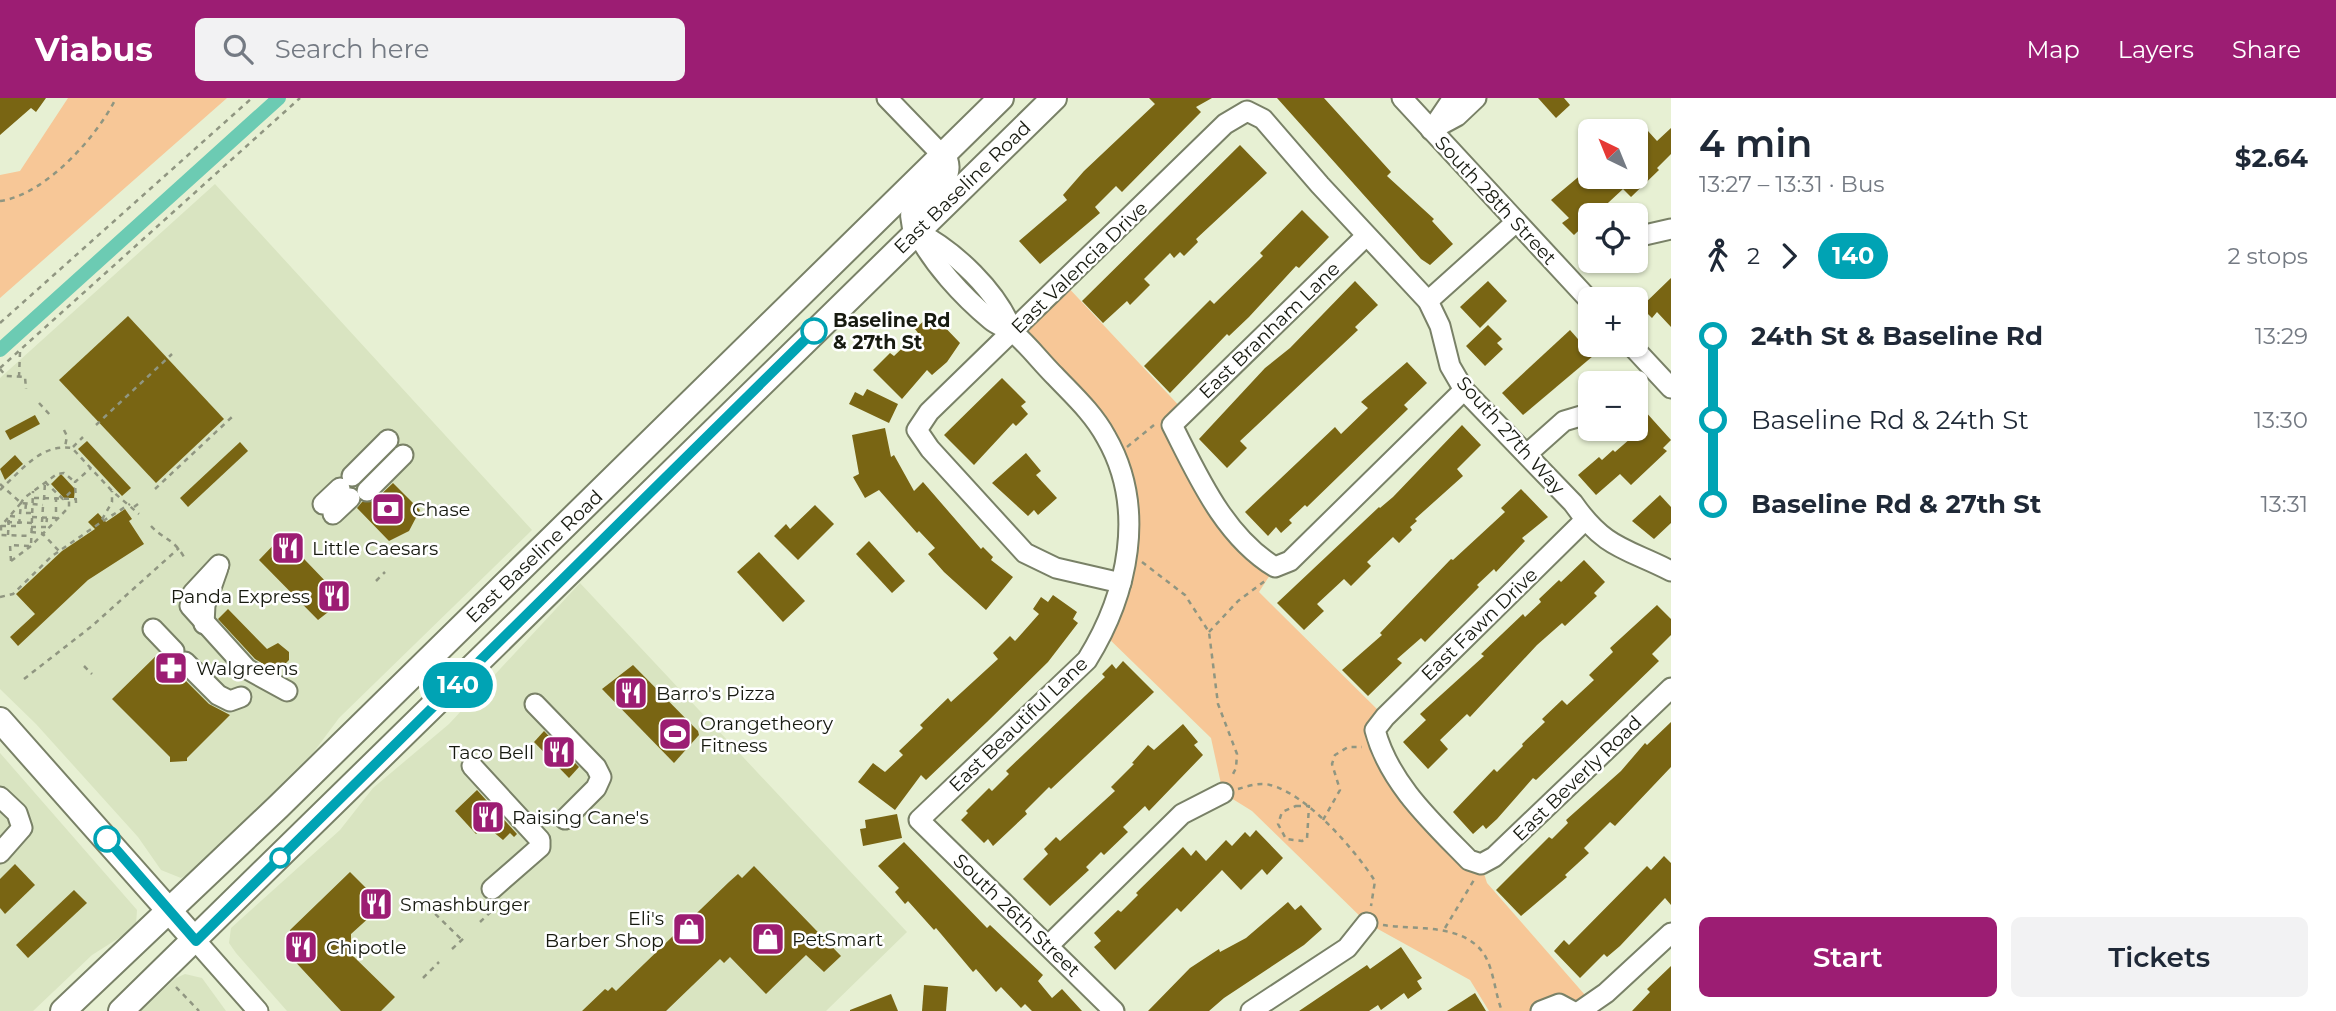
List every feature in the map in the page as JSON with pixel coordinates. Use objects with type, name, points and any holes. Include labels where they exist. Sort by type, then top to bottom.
[{"type":"main road","name":"East Baseline Road","points":[[63,1011],[169,911],[1001,98]]},
{"type":"main road","name":"East Baseline Road","points":[[121,1011],[196,941],[1054,98]]},
{"type":"main road","points":[[943,156],[971,161],[994,156]]},
{"type":"main road","points":[[861,236],[891,228],[916,231],[913,215],[916,209],[948,173],[948,164],[943,156]]},
{"type":"main road","points":[[681,412],[705,438]]},
{"type":"main road","points":[[474,614],[501,641]]},
{"type":"main road","points":[[0,720],[196,941]]},
{"type":"street","points":[[887,98],[943,156]]},
{"type":"street","name":"South 28th Street","points":[[1402,98],[1578,288]]},
{"type":"street","points":[[1431,130],[1453,98]]},
{"type":"street","points":[[1431,130],[1457,116],[1476,98]]},
{"type":"street","name":"South 27th Way","points":[[1247,111],[1263,119],[1366,236],[1428,301],[1440,326],[1450,366],[1464,390],[1527,454],[1585,520],[1615,547],[1671,571]]},
{"type":"street","name":"East Valencia Drive","points":[[1121,583],[1056,568],[1025,553],[930,449],[918,430],[929,412],[1225,124],[1247,111]]},
{"type":"street","points":[[1428,301],[1516,222]]},
{"type":"street","points":[[1648,234],[1671,229]]},
{"type":"street","name":"East Beautiful Lane","points":[[916,231],[941,244],[1004,309],[1013,332],[1092,415],[1116,455],[1129,516],[1128,552],[1121,583],[1104,633],[1087,660],[919,820]]},
{"type":"street","name":"East Branham Lane","points":[[1172,425],[1366,236]]},
{"type":"street","points":[[1642,357],[1671,388]]},
{"type":"street","points":[[1172,425],[1221,514],[1263,560],[1275,567],[1290,561],[1464,390]]},
{"type":"street","points":[[1527,454],[1564,421],[1578,417]]},
{"type":"street","points":[[331,512],[396,448]]},
{"type":"street","name":"East Fawn Drive","points":[[1377,737],[1384,717],[1585,520]]},
{"type":"street","points":[[219,565],[201,583],[190,601],[195,614],[247,669],[287,691]]},
{"type":"street","points":[[153,629],[218,695],[230,701],[242,697]]},
{"type":"street","name":"East Beverly Road","points":[[1481,864],[1494,857],[1671,688]]},
{"type":"street","points":[[535,704],[596,767],[601,777],[596,788],[565,818]]},
{"type":"street","points":[[1377,737],[1409,797],[1469,860],[1481,864]]},
{"type":"street","points":[[472,766],[533,833],[540,847],[492,893]]},
{"type":"street","points":[[1049,945],[1182,814],[1223,793]]},
{"type":"street","points":[[0,797],[17,813],[22,828],[0,853]]},
{"type":"street","name":"South 26th Street","points":[[919,820],[1114,1011]]},
{"type":"street","points":[[1251,1011],[1347,948],[1367,923]]},
{"type":"street","points":[[1580,1011],[1606,993],[1671,933]]},
{"type":"street","points":[[196,941],[258,1011]]},
{"type":"street","points":[[1541,1011],[1559,1004],[1572,1011]]},
{"type":"path","points":[[0,201],[35,190],[48,180],[80,147],[116,98]]},
{"type":"path","points":[[0,323],[252,98]]},
{"type":"path","points":[[26,389],[25,377],[6,376],[0,369],[300,98]]},
{"type":"path","points":[[19,377],[20,351]]},
{"type":"path","points":[[96,425],[172,354]]},
{"type":"path","points":[[39,403],[51,416]]},
{"type":"path","points":[[155,489],[232,417]]},
{"type":"path","points":[[1116,455],[1161,420],[1172,425]]},
{"type":"path","points":[[64,430],[67,436],[65,447]]},
{"type":"path","points":[[72,448],[83,437]]},
{"type":"path","points":[[43,505],[23,504],[1,487],[40,454],[65,447],[72,448],[112,491],[139,514]]},
{"type":"path","points":[[33,498],[76,501],[75,482],[91,468]]},
{"type":"path","points":[[42,533],[1,535],[9,516],[23,504],[33,490],[64,473],[75,482]]},
{"type":"path","points":[[45,482],[43,505],[46,527]]},
{"type":"path","points":[[45,482],[63,499]]},
{"type":"path","points":[[63,499],[75,488]]},
{"type":"path","points":[[33,490],[44,490]]},
{"type":"path","points":[[31,546],[33,490]]},
{"type":"path","points":[[100,523],[112,502],[112,491]]},
{"type":"path","points":[[56,518],[57,493]]},
{"type":"path","points":[[31,546],[10,545],[10,561],[31,546],[46,527],[69,507],[69,499]]},
{"type":"path","points":[[0,597],[13,594],[59,551],[100,523],[142,500]]},
{"type":"path","points":[[20,523],[23,504]]},
{"type":"path","points":[[23,504],[25,513],[44,519],[56,518]]},
{"type":"path","points":[[12,513],[20,515]]},
{"type":"path","points":[[9,516],[20,515]]},
{"type":"path","points":[[5,524],[46,527]]},
{"type":"path","points":[[5,524],[8,535]]},
{"type":"path","points":[[151,526],[158,533],[173,540],[184,557]]},
{"type":"path","points":[[42,533],[59,551]]},
{"type":"path","points":[[23,679],[92,626],[179,548]]},
{"type":"path","points":[[1128,552],[1185,595],[1209,632],[1219,704],[1237,754],[1236,768],[1223,793]]},
{"type":"path","points":[[1209,632],[1238,601],[1266,580],[1275,567]]},
{"type":"path","points":[[376,581],[385,572]]},
{"type":"path","points":[[84,666],[92,674]]},
{"type":"path","points":[[1323,820],[1340,790],[1332,764],[1335,755],[1348,747],[1377,737]]},
{"type":"path","points":[[1223,793],[1251,785],[1271,785],[1309,806],[1375,881],[1376,892],[1367,923],[1444,929],[1474,944],[1485,955],[1502,1011]]},
{"type":"path","points":[[1296,806],[1309,806],[1307,839],[1286,839],[1280,833],[1279,815],[1296,806]]},
{"type":"path","points":[[1444,929],[1481,864]]},
{"type":"path","points":[[480,922],[492,893]]},
{"type":"path","points":[[428,907],[463,939],[452,949]]},
{"type":"path","points":[[423,978],[439,962]]},
{"type":"path","points":[[176,987],[200,1011]]},
{"type":"shaded area","points":[[68,98],[227,98],[0,298],[0,175],[20,171]]},
{"type":"shaded area","points":[[215,184],[532,530],[339,718],[313,753],[192,872],[181,878],[161,870],[138,837],[36,724],[0,689],[0,378]]},
{"type":"shaded area","points":[[1064,283],[1185,412],[1172,425],[1207,493],[1275,567],[1259,592],[1385,717],[1375,730],[1409,797],[1481,864],[1487,883],[1599,1011],[1489,1011],[1470,980],[1367,923],[1252,811],[1223,793],[1211,738],[1103,633],[1128,552],[1116,455],[1013,332]]},
{"type":"shaded area","points":[[580,583],[907,932],[826,1011],[287,1011],[229,943],[231,928],[340,830],[373,788],[449,724]]},
{"type":"shaded area","points":[[0,753],[137,910],[136,924],[130,931],[92,955],[33,1011],[0,1011]]},
{"type":"shaded area","points":[[185,974],[202,978],[226,1011],[140,1011],[176,978]]},
{"type":"building","points":[[0,98],[46,98],[36,112],[31,108],[0,135]]},
{"type":"building","points":[[1149,98],[1212,98],[1196,107],[1201,112],[1122,192],[1116,186],[1095,207],[1100,213],[1040,264],[1019,241],[1067,200],[1063,195],[1084,171],[1155,104]]},
{"type":"building","points":[[1277,98],[1324,98],[1391,172],[1387,176],[1434,219],[1432,221],[1453,244],[1430,265],[1421,259]]},
{"type":"building","points":[[1538,98],[1564,98],[1570,105],[1556,118]]},
{"type":"building","points":[[1671,128],[1671,154],[1648,181],[1648,131],[1657,141]]},
{"type":"building","points":[[1240,145],[1267,173],[1196,239],[1198,242],[1184,256],[1180,252],[1174,258],[1170,253],[1144,279],[1150,285],[1130,305],[1127,301],[1103,323],[1082,301]]},
{"type":"building","points":[[1578,177],[1578,189],[1623,189],[1608,203],[1578,203],[1578,231],[1574,235],[1562,223],[1569,218],[1551,200]]},
{"type":"building","points":[[1623,189],[1639,189],[1631,197]]},
{"type":"building","points":[[1302,210],[1329,237],[1299,268],[1296,266],[1249,317],[1229,336],[1227,334],[1170,393],[1144,366],[1210,300],[1214,304],[1263,256],[1260,253]]},
{"type":"building","points":[[1671,278],[1671,327],[1657,312],[1652,318],[1648,314],[1648,300]]},
{"type":"building","points":[[1355,281],[1378,305],[1355,327],[1358,330],[1240,441],[1247,448],[1227,468],[1199,439],[1265,368],[1290,348]]},
{"type":"building","points":[[1488,281],[1507,301],[1480,328],[1460,307]]},
{"type":"building","points":[[128,316],[224,419],[156,483],[59,380]]},
{"type":"building","points":[[928,317],[934,324],[938,320],[960,343],[947,362],[932,375],[927,370],[902,399],[873,370],[890,353],[894,356],[918,333],[915,329]]},
{"type":"building","points":[[1488,325],[1502,339],[1497,343],[1503,349],[1485,366],[1466,346]]},
{"type":"building","points":[[1570,330],[1578,339],[1578,357],[1592,357],[1523,415],[1502,393]]},
{"type":"building","points":[[1407,362],[1427,383],[1404,405],[1408,409],[1307,507],[1305,505],[1289,520],[1292,523],[1281,533],[1276,527],[1268,536],[1245,512],[1335,427],[1341,434],[1368,408],[1361,402]]},
{"type":"building","points":[[1002,378],[1026,402],[1021,406],[1028,414],[1016,426],[1013,423],[974,465],[944,435]]},
{"type":"building","points":[[867,389],[898,404],[889,423],[849,404],[855,392],[863,396]]},
{"type":"building","points":[[1648,414],[1671,440],[1663,448],[1667,451],[1631,485],[1620,474],[1596,495],[1578,475],[1599,457],[1602,460],[1613,450],[1615,452],[1628,441],[1648,441]]},
{"type":"building","points":[[35,415],[40,424],[10,440],[5,431]]},
{"type":"building","points":[[1462,425],[1481,445],[1457,469],[1463,476],[1415,519],[1417,521],[1410,527],[1412,530],[1399,543],[1393,537],[1367,562],[1371,566],[1351,586],[1344,579],[1317,604],[1324,611],[1304,630],[1277,603],[1393,497]]},
{"type":"building","points":[[885,428],[891,457],[894,455],[914,491],[923,482],[981,549],[983,547],[993,557],[991,560],[1013,577],[986,610],[944,572],[928,554],[935,548],[919,531],[917,533],[879,490],[865,498],[853,477],[859,474],[852,435]]},
{"type":"building","points":[[87,441],[131,488],[122,496],[78,449]]},
{"type":"building","points":[[240,442],[248,451],[188,507],[180,498]]},
{"type":"building","points":[[1026,453],[1041,471],[1036,475],[1057,498],[1038,515],[1034,510],[1028,516],[992,483]]},
{"type":"building","points":[[15,455],[23,464],[5,480],[0,469]]},
{"type":"building","points":[[61,474],[75,489],[74,498],[64,498],[51,484]]},
{"type":"building","name":"Chase","points":[[393,483],[420,510],[409,531],[389,541],[357,508],[362,502],[375,500]]},
{"type":"building","points":[[1521,489],[1548,517],[1522,538],[1525,541],[1496,572],[1494,569],[1477,585],[1479,587],[1425,642],[1421,638],[1397,659],[1402,663],[1368,696],[1342,670],[1382,635],[1380,633],[1451,559],[1505,512],[1501,508]]},
{"type":"building","points":[[1660,495],[1671,507],[1671,523],[1654,539],[1632,521]]},
{"type":"building","points":[[815,505],[834,524],[798,560],[774,536],[786,524],[790,529]]},
{"type":"building","points":[[125,509],[132,519],[129,521],[144,544],[88,580],[18,646],[10,637],[35,614],[16,594],[62,551],[95,529],[88,522],[98,513],[106,522]]},
{"type":"building","points":[[282,536],[330,586],[332,584],[346,598],[318,620],[259,560]]},
{"type":"building","points":[[869,541],[905,581],[892,593],[856,554]]},
{"type":"building","points":[[759,552],[805,601],[783,622],[737,572]]},
{"type":"building","points":[[1584,560],[1605,582],[1594,593],[1597,596],[1565,626],[1562,623],[1537,645],[1470,717],[1467,714],[1440,740],[1448,749],[1428,769],[1403,742],[1426,720],[1420,714],[1484,656],[1481,654],[1523,614],[1525,617],[1541,602],[1539,599],[1559,580],[1561,582]]},
{"type":"building","points":[[1053,595],[1077,612],[1073,619],[1078,623],[1048,662],[987,722],[926,780],[921,775],[895,810],[858,782],[873,763],[885,772],[903,755],[899,751],[923,728],[920,725],[948,698],[951,702],[998,659],[993,653],[1010,636],[1015,641],[1039,614],[1033,609],[1041,597],[1048,602]]},
{"type":"building","points":[[1657,605],[1671,619],[1671,635],[1652,654],[1659,661],[1536,780],[1533,778],[1497,819],[1486,829],[1483,825],[1473,834],[1453,812],[1494,769],[1497,772],[1523,746],[1545,722],[1542,719],[1562,700],[1567,705],[1594,680],[1589,675],[1613,652],[1610,648]]},
{"type":"building","points":[[228,609],[267,649],[278,643],[289,652],[289,660],[277,672],[255,659],[218,619]]},
{"type":"building","name":"Walgreens","points":[[159,653],[173,663],[176,671],[209,704],[230,715],[187,761],[170,762],[170,757],[112,699]]},
{"type":"building","points":[[1123,661],[1154,692],[1051,789],[1049,787],[1025,811],[1027,814],[993,846],[988,839],[984,843],[961,820],[968,813],[966,811],[989,788],[992,791],[1009,774],[1006,771],[1105,677],[1102,674],[1112,664],[1116,669]]},
{"type":"building","points":[[633,665],[698,731],[699,735],[674,763],[602,689]]},
{"type":"building","points":[[1671,722],[1671,767],[1615,826],[1610,822],[1584,848],[1589,853],[1565,875],[1567,877],[1521,916],[1496,890],[1549,837],[1552,839],[1568,823],[1566,820],[1621,771],[1645,743],[1647,745]]},
{"type":"building","points":[[1183,724],[1198,742],[1194,745],[1203,755],[1149,811],[1145,806],[1123,827],[1128,832],[1104,855],[1101,852],[1086,867],[1089,870],[1050,906],[1023,879],[1048,854],[1044,849],[1056,837],[1060,841],[1115,791],[1111,787],[1148,745],[1154,750]]},
{"type":"building","name":"Taco Bell","points":[[544,731],[579,767],[569,778],[534,742]]},
{"type":"building","name":"Raising Cane's","points":[[477,790],[517,834],[514,837],[510,833],[503,840],[485,825],[476,834],[455,811]]},
{"type":"building","points":[[897,814],[902,838],[863,846],[860,829],[866,828],[865,820]]},
{"type":"building","points":[[1256,830],[1283,858],[1267,875],[1262,869],[1241,890],[1222,870],[1181,912],[1177,908],[1115,970],[1094,947],[1101,941],[1094,933],[1118,910],[1121,912],[1138,895],[1136,893],[1183,847],[1191,856],[1196,850],[1206,861],[1226,840],[1232,846],[1245,832],[1250,837]]},
{"type":"building","points":[[904,842],[987,928],[990,925],[1043,975],[1038,981],[1052,998],[1062,989],[1082,1011],[1032,1011],[1025,1004],[1021,1008],[1001,987],[996,992],[976,969],[973,972],[936,928],[934,930],[908,901],[905,904],[895,892],[899,888],[878,866]]},
{"type":"building","points":[[1664,856],[1671,863],[1671,905],[1665,898],[1620,946],[1607,957],[1604,954],[1580,978],[1554,951],[1564,940],[1569,945],[1647,866],[1651,870]]},
{"type":"building","points":[[15,864],[35,885],[5,914],[0,908],[0,879]]},
{"type":"building","name":"PetSmart","points":[[754,866],[841,956],[824,972],[806,955],[766,994],[730,957],[724,963],[720,959],[666,1011],[582,1011],[605,989],[608,991],[612,987],[616,991],[729,882],[738,874],[742,878]]},
{"type":"building","points":[[350,872],[383,905],[351,934],[351,954],[395,997],[381,1011],[341,1011],[289,955],[290,930]]},
{"type":"building","points":[[74,890],[87,903],[28,958],[16,945]]},
{"type":"building","points":[[1288,902],[1295,910],[1301,905],[1322,929],[1304,945],[1224,998],[1209,1011],[1148,1011],[1190,968],[1219,949],[1220,952],[1246,938]]},
{"type":"building","points":[[1401,947],[1422,978],[1417,981],[1422,989],[1408,999],[1404,993],[1381,1010],[1378,1005],[1369,1011],[1299,1011],[1367,965],[1370,969]]},
{"type":"building","points":[[1671,966],[1671,1011],[1632,1011],[1650,992],[1647,989]]},
{"type":"building","points":[[924,985],[948,987],[946,1011],[922,1011]]},
{"type":"building","points":[[1475,993],[1486,1011],[1447,1011]]},
{"type":"building","points":[[891,994],[898,1011],[850,1011],[850,1010]]},
{"type":"waterway","points":[[0,350],[279,98]]},
{"type":"bus line","name":"140","points":[[107,839],[196,941],[814,331]]},
{"type":"place","name":"Baseline Rd & 27th St","points":[[814,331]]},
{"type":"place","name":"Chase","points":[[388,509]]},
{"type":"place","name":"Little Caesars","points":[[288,548]]},
{"type":"place","name":"Panda Express","points":[[334,596]]},
{"type":"place","name":"Walgreens","points":[[171,668]]},
{"type":"place","name":"Barro's Pizza","points":[[631,693]]},
{"type":"place","name":"Orangetheory Fitness","points":[[675,734]]},
{"type":"place","name":"Taco Bell","points":[[559,752]]},
{"type":"place","name":"Raising Cane's","points":[[488,817]]},
{"type":"place","name":"Smashburger","points":[[376,904]]},
{"type":"place","name":"Eli's Barber Shop","points":[[689,929]]},
{"type":"place","name":"PetSmart","points":[[768,939]]},
{"type":"place","name":"Chipotle","points":[[301,947]]}]
